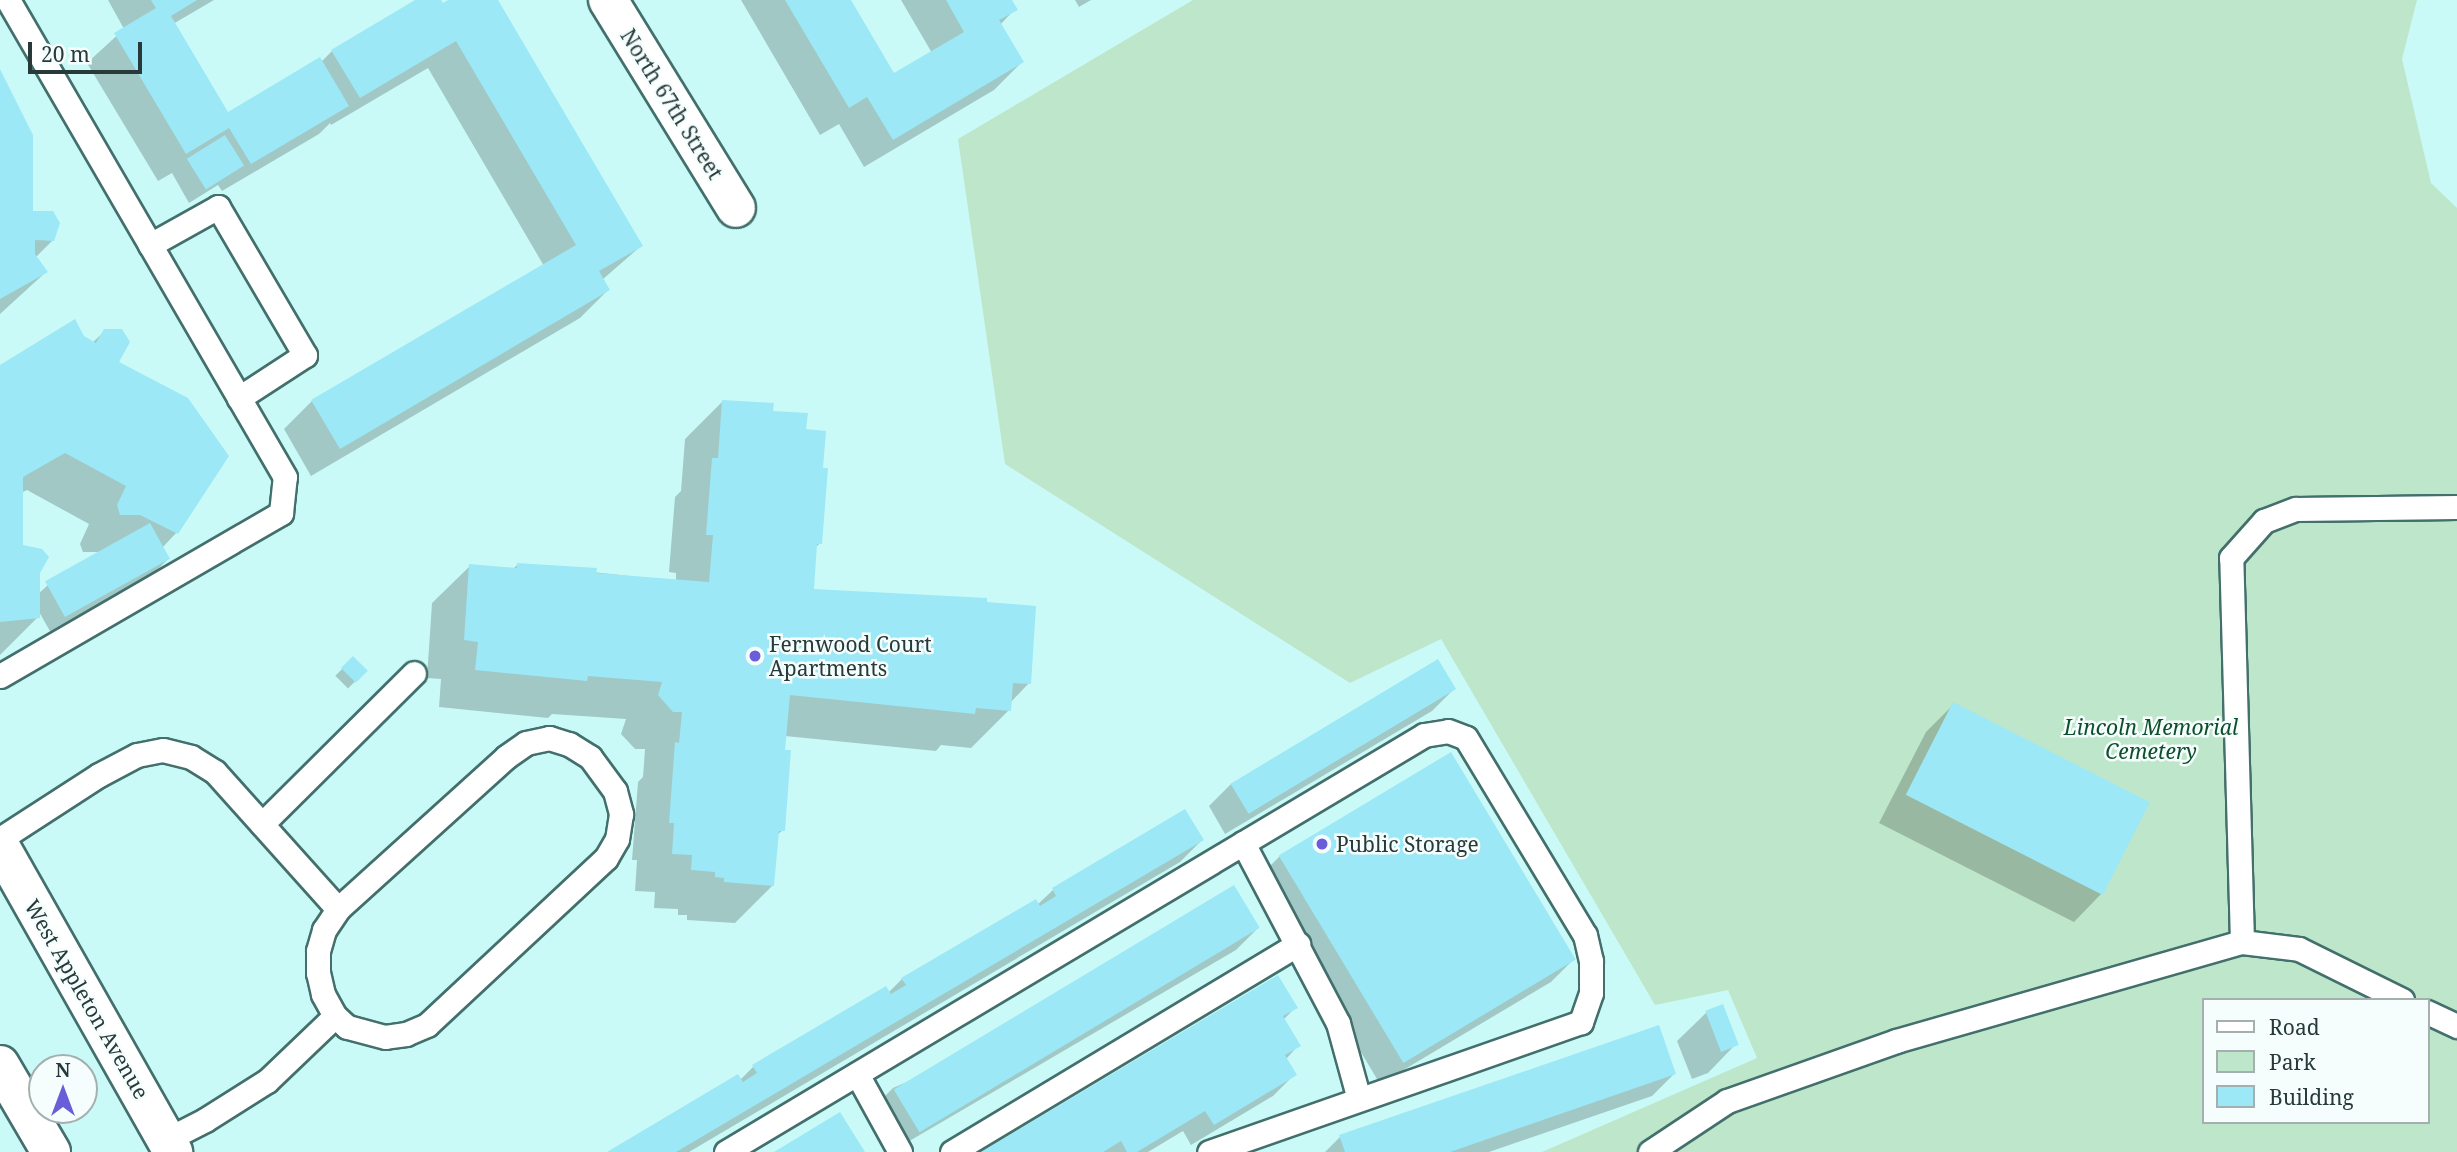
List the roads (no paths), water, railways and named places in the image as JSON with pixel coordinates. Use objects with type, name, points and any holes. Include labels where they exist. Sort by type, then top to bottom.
[{"type":"main road","name":"North 67th Street","points":[[608,0],[736,208]]},
{"type":"main road","name":"West Appleton Avenue","points":[[0,846],[170,1146]]},
{"type":"main road","points":[[0,1065],[51,1152]]},
{"type":"lane","points":[[0,676],[281,513],[285,477],[8,0]]},
{"type":"lane","points":[[150,245],[218,207],[305,355],[239,398]]},
{"type":"lane","points":[[2242,942],[2231,558],[2264,521],[2296,509],[2457,507]]},
{"type":"lane","points":[[262,824],[414,673]]},
{"type":"lane","points":[[726,1152],[1424,735],[1448,731],[1466,738],[1585,935],[1591,961],[1591,993],[1581,1021],[1209,1152]]},
{"type":"lane","points":[[549,738],[569,744],[590,757],[615,791],[621,814],[617,839],[606,858],[427,1025],[405,1034],[385,1037],[347,1027],[335,1016],[323,994],[318,974],[318,951],[324,930],[338,909],[506,757],[526,743],[549,738]]},
{"type":"lane","points":[[0,839],[99,775],[137,755],[163,750],[191,757],[215,772],[338,909]]},
{"type":"lane","points":[[1243,843],[1338,1023],[1359,1099]]},
{"type":"lane","points":[[1650,1152],[1727,1101],[1896,1041],[2242,942],[2299,950],[2398,998]]},
{"type":"lane","points":[[952,1152],[1298,944]]},
{"type":"lane","points":[[2429,1013],[2457,1026]]},
{"type":"lane","points":[[170,1146],[205,1120],[267,1081],[335,1016]]},
{"type":"lane","points":[[857,1074],[900,1152]]},
{"type":"place","name":"Fernwood Court Apartments","points":[[755,656]]},
{"type":"place","name":"Public Storage","points":[[1322,844]]},
{"type":"park label","name":"Lincoln Memorial Cemetery","points":[[2151,739]]}]
